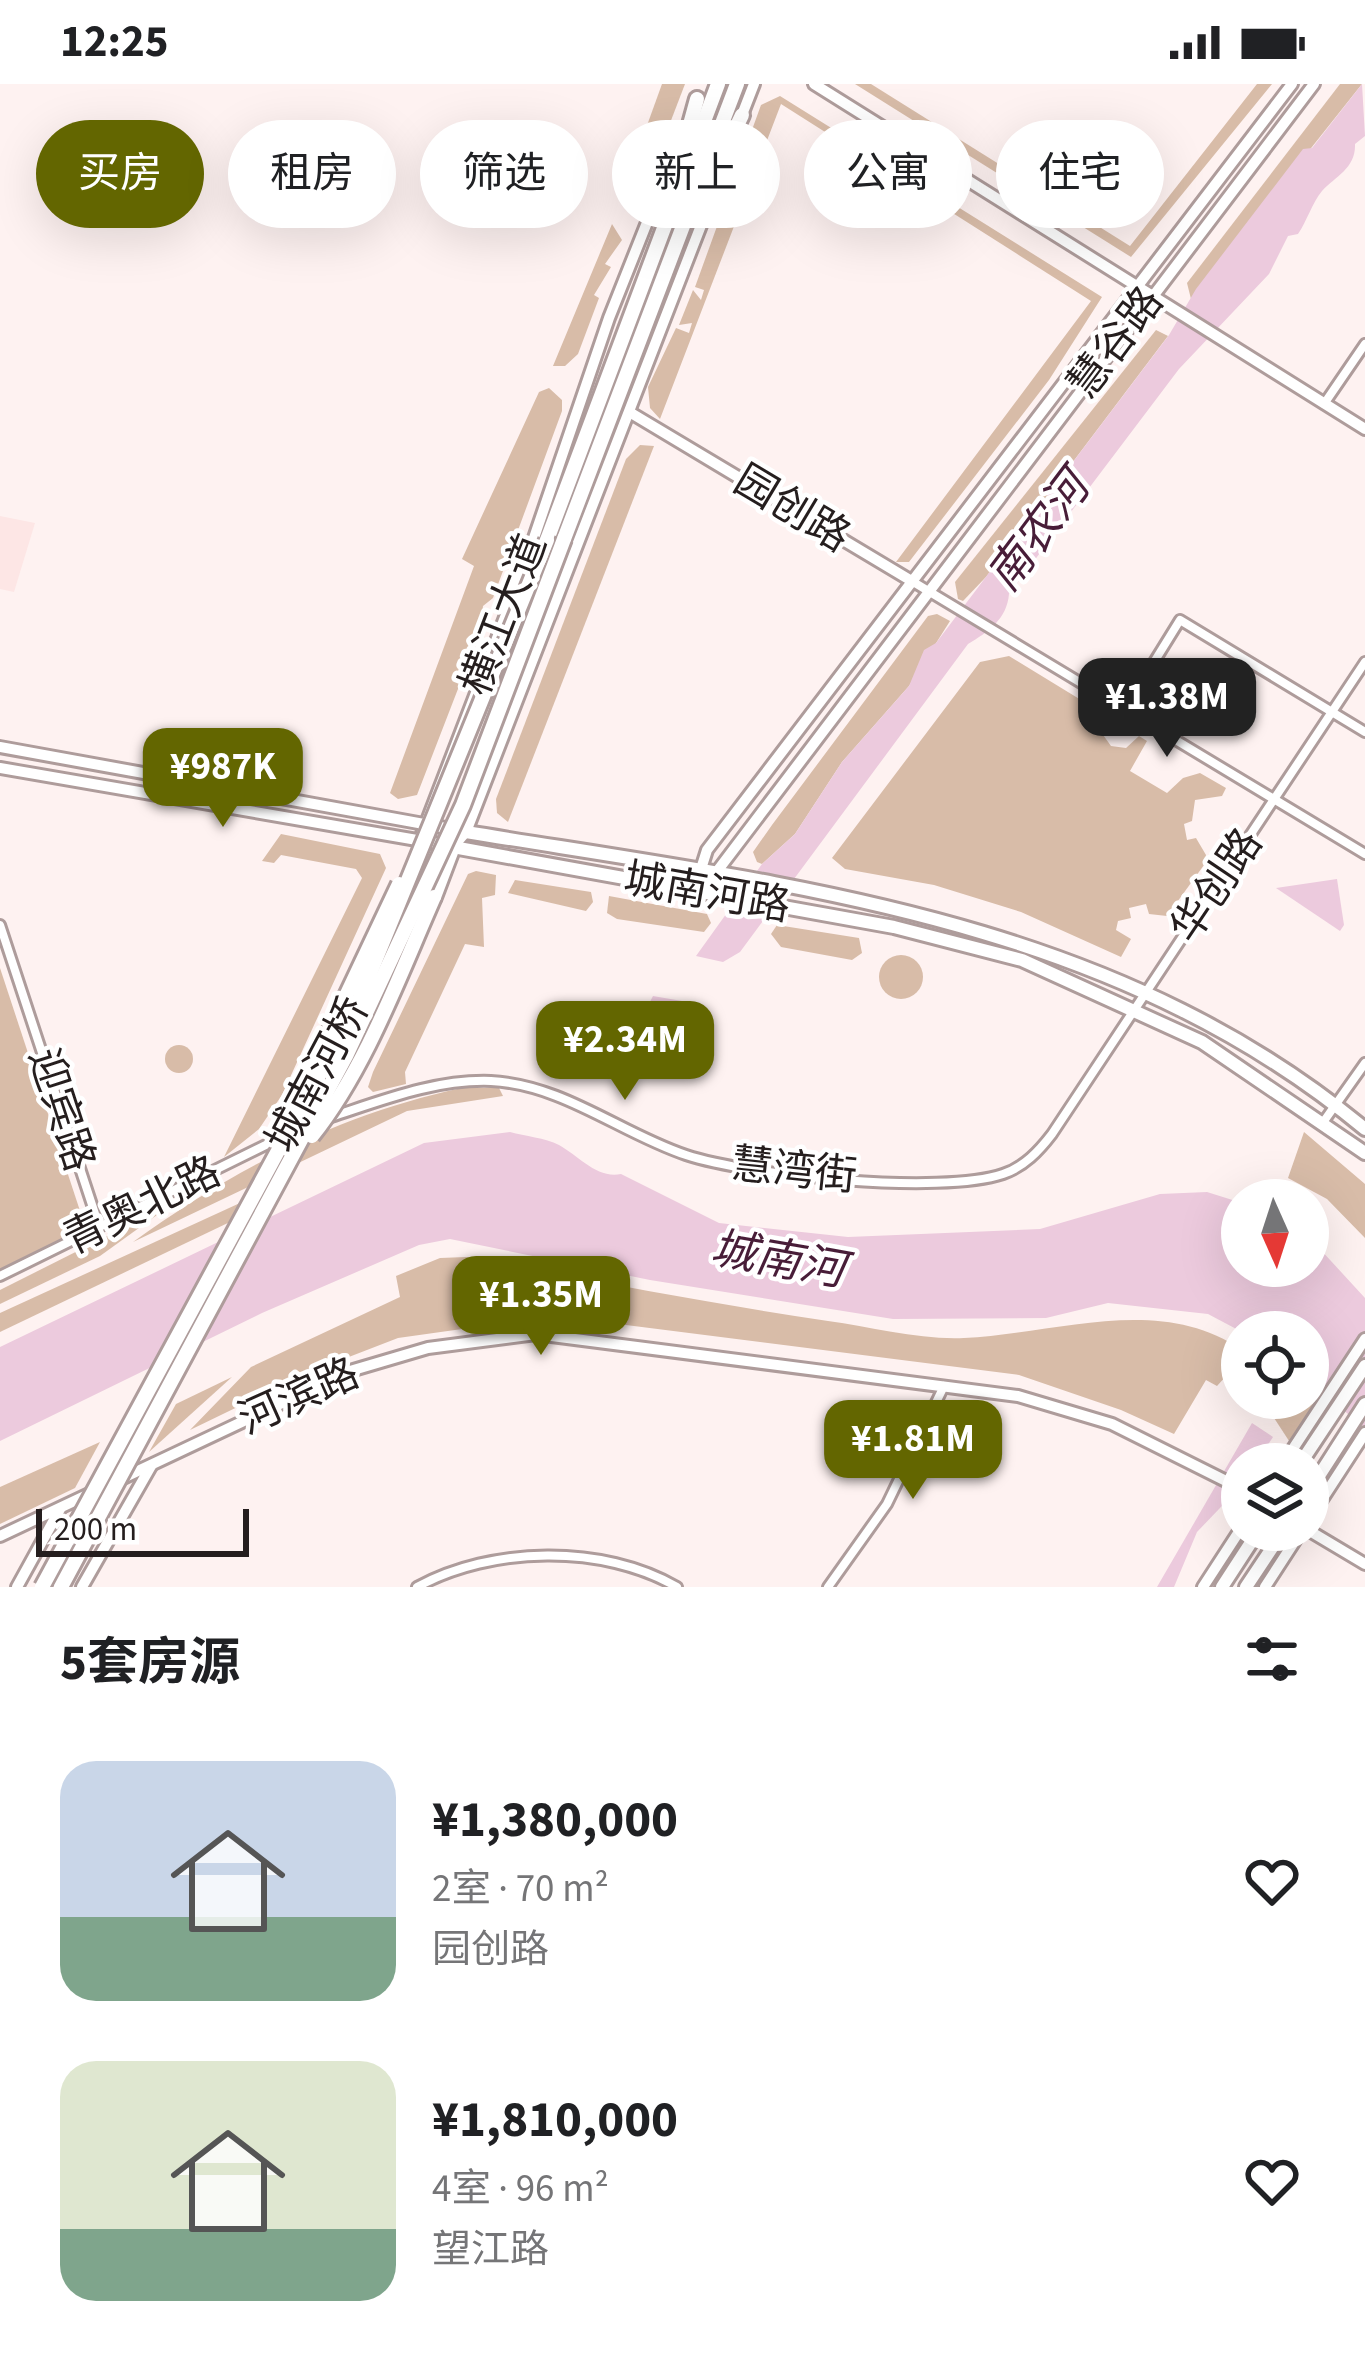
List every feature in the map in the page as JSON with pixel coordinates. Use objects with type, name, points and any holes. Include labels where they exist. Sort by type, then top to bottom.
[{"type":"highway","points":[[626,322],[718,84]]},
{"type":"highway","points":[[647,322],[737,84]]},
{"type":"highway","points":[[555,540],[700,92]]},
{"type":"highway","points":[[555,540],[742,115]]},
{"type":"highway","name":"城南河桥","points":[[61,1587],[290,1163],[463,805],[555,540]]},
{"type":"highway","name":"城南河桥","points":[[42,1587],[266,1173],[396,919],[555,540]]},
{"type":"highway","points":[[266,1173],[419,841]]},
{"type":"highway","points":[[290,1163],[331,1112],[434,897],[453,847]]},
{"type":"main road","name":"城南河路","points":[[466,832],[715,874],[1000,934],[1148,989],[1207,1019],[1365,1129]]},
{"type":"main road","name":"城南河路","points":[[453,847],[732,897],[986,950],[1133,1008],[1234,1060],[1365,1153]]},
{"type":"main road","points":[[1314,1443],[1365,1366]]},
{"type":"main road","points":[[1329,1460],[1365,1404]]},
{"type":"main road","points":[[1222,1587],[1245,1551]]},
{"type":"main road","points":[[1246,1587],[1269,1551]]},
{"type":"street","name":"横江大道","points":[[319,1120],[453,847],[466,832],[754,84]]},
{"type":"street","points":[[814,84],[1365,429]]},
{"type":"street","name":"慧谷路","points":[[696,871],[910,580],[1292,84]]},
{"type":"street","name":"慧谷路","points":[[715,874],[1314,84]]},
{"type":"street","name":"横江大道","points":[[284,1136],[368,967],[419,841],[522,573],[609,318],[700,92]]},
{"type":"street","points":[[1324,404],[1365,344]]},
{"type":"street","name":"园创路","points":[[631,413],[1125,709]]},
{"type":"street","points":[[1365,732],[1180,620],[1125,709],[1365,854]]},
{"type":"street","name":"华创路","points":[[1133,1008],[1365,662]]},
{"type":"street","name":"城南河路","points":[[0,747],[424,820],[466,832]]},
{"type":"street","name":"城南河路","points":[[0,768],[453,847]]},
{"type":"street","points":[[694,891],[696,871]]},
{"type":"street","points":[[713,894],[715,874]]},
{"type":"street","name":"迎宾路","points":[[0,925],[99,1226]]},
{"type":"street","name":"慧湾街","points":[[284,1136],[319,1120],[442,1084],[492,1081],[543,1090],[683,1154],[733,1169],[798,1177],[979,1180],[1009,1173],[1036,1154],[1133,1008]]},
{"type":"street","points":[[1324,1121],[1365,1064]]},
{"type":"street","name":"青奥北路","points":[[0,1276],[284,1136]]},
{"type":"street","name":"河滨路","points":[[0,1536],[350,1371],[428,1348],[496,1337],[574,1336],[944,1386],[1062,1407],[1221,1478]]},
{"type":"street","points":[[1297,1443],[1365,1339]]},
{"type":"street","points":[[828,1587],[887,1504],[944,1386]]},
{"type":"street","points":[[1329,1489],[1365,1433]]},
{"type":"street","points":[[82,1587],[153,1463]]},
{"type":"street","points":[[17,1587],[62,1507]]},
{"type":"street","points":[[1329,1544],[1365,1564]]},
{"type":"street","points":[[1203,1587],[1226,1551]]},
{"type":"street","points":[[1265,1587],[1290,1551]]},
{"type":"street","points":[[417,1587],[480,1565],[576,1557],[621,1564],[677,1587]]},
{"type":"shaded area","points":[[662,84],[685,84],[671,120],[649,120]]},
{"type":"shaded area","points":[[855,84],[871,84],[929,120],[912,120]]},
{"type":"shaded area","points":[[1257,84],[1272,84],[1164,217],[1164,203]]},
{"type":"shaded area","points":[[1340,84],[1362,84],[1191,299],[1187,283]]},
{"type":"shaded area","points":[[780,96],[818,120],[806,120],[781,104],[775,120],[756,120],[761,105]]},
{"type":"shaded area","points":[[972,147],[996,162],[996,172],[972,157]]},
{"type":"shaded area","points":[[972,216],[1102,297],[1049,380],[909,562],[896,562],[1091,301],[972,225]]},
{"type":"shaded area","points":[[612,224],[622,240],[605,264],[611,267],[594,295],[599,298],[578,354],[565,366],[553,366]]},
{"type":"shaded area","points":[[716,228],[733,228],[660,419],[650,408],[648,387],[676,328],[689,333],[692,323],[679,325],[693,290],[701,300],[704,290],[695,287]]},
{"type":"shaded area","points":[[1085,228],[1101,228],[1130,246],[1144,228],[1155,228],[1131,257]]},
{"type":"shaded area","points":[[1156,330],[1168,336],[986,577],[963,601],[958,599],[955,582]]},
{"type":"shaded area","points":[[549,388],[562,400],[562,411],[493,598],[483,606],[480,632],[417,795],[398,799],[390,793],[474,566],[462,559],[539,392]]},
{"type":"shaded area","points":[[640,445],[654,446],[508,822],[497,813],[496,799],[626,459]]},
{"type":"shaded area","points":[[0,516],[35,523],[14,592],[0,589]]},
{"type":"shaded area","points":[[937,614],[950,621],[909,686],[842,762],[795,834],[762,864],[757,862],[753,852],[772,825],[928,616]]},
{"type":"shaded area","points":[[1009,656],[1117,722],[1101,732],[1111,746],[1126,748],[1139,736],[1147,741],[1130,771],[1167,793],[1183,778],[1200,773],[1226,788],[1222,796],[1195,800],[1192,821],[1184,824],[1187,840],[1196,838],[1206,855],[1204,865],[1167,916],[1149,914],[1146,904],[1129,908],[1131,918],[1118,921],[1116,930],[1131,939],[1121,957],[1021,912],[934,885],[845,869],[832,858],[980,662]]},
{"type":"shaded area","points":[[281,834],[380,854],[386,868],[282,1095],[259,1129],[224,1157],[362,878],[356,869],[281,855],[274,863],[262,861]]},
{"type":"shaded area","points":[[468,874],[496,875],[495,895],[482,898],[484,947],[465,944],[405,1072],[406,1084],[373,1092],[368,1087],[373,1072]]},
{"type":"shaded area","points":[[515,880],[591,892],[593,902],[586,911],[508,893]]},
{"type":"shaded area","points":[[609,896],[707,914],[711,923],[704,932],[617,919],[607,913]]},
{"type":"shaded area","points":[[777,925],[859,938],[862,953],[852,960],[781,947],[771,934]]},
{"type":"shaded area","points":[[901,955],[917,961],[923,977],[917,993],[901,999],[885,993],[879,977],[885,961]]},
{"type":"shaded area","points":[[0,968],[84,1223],[81,1233],[0,1272]]},
{"type":"shaded area","points":[[179,1045],[189,1049],[193,1059],[189,1069],[179,1073],[169,1069],[165,1059],[169,1049]]},
{"type":"shaded area","points":[[462,1088],[499,1088],[503,1096],[407,1111],[133,1242],[210,1191],[290,1147],[373,1113]]},
{"type":"shaded area","points":[[1304,1132],[1365,1184],[1365,1238],[1329,1201],[1329,1179],[1288,1178]]},
{"type":"shaded area","points":[[175,1202],[100,1256],[0,1304],[0,1290]]},
{"type":"shaded area","points":[[240,1203],[232,1221],[0,1332],[0,1313]]},
{"type":"shaded area","points":[[466,1257],[930,1337],[999,1335],[1106,1321],[1177,1324],[1221,1339],[1221,1382],[1217,1386],[1206,1380],[1174,1434],[1019,1375],[555,1316],[398,1338],[310,1372],[190,1430],[251,1367],[400,1297],[396,1276],[440,1258]]},
{"type":"shaded area","points":[[232,1377],[149,1452],[176,1404]]},
{"type":"shaded area","points":[[1275,1419],[1306,1419],[1290,1443]]},
{"type":"shaded area","points":[[100,1442],[75,1488],[0,1524],[0,1487]]},
{"type":"water","name":"南农河","points":[[1362,84],[1365,136],[1355,144],[1349,165],[1318,196],[1298,234],[1288,236],[1269,274],[1179,369],[1009,594],[1000,618],[968,644],[740,952],[723,962],[696,956],[762,864],[795,834],[842,762],[909,686],[924,650],[936,643],[1169,335],[1196,289],[1303,149],[1312,148]]},
{"type":"water","points":[[1337,879],[1344,925],[1340,931],[1276,888]]},
{"type":"water","points":[[653,996],[682,1001],[692,1009],[677,1018],[667,1038],[654,1042],[635,1031]]},
{"type":"water","name":"城南河","points":[[510,1132],[553,1143],[596,1170],[621,1174],[719,1223],[848,1237],[1040,1229],[1160,1194],[1207,1192],[1221,1196],[1221,1287],[1329,1287],[1329,1259],[1365,1298],[1365,1429],[1329,1397],[1329,1311],[1221,1311],[1221,1321],[1208,1314],[1108,1303],[1046,1318],[893,1319],[650,1280],[450,1239],[419,1245],[262,1313],[0,1441],[0,1347],[424,1143]]},
{"type":"water","points":[[1252,1423],[1273,1437],[1269,1443],[1240,1443]]},
{"type":"water","points":[[1221,1477],[1221,1507],[1197,1532],[1174,1587],[1157,1587]]}]
